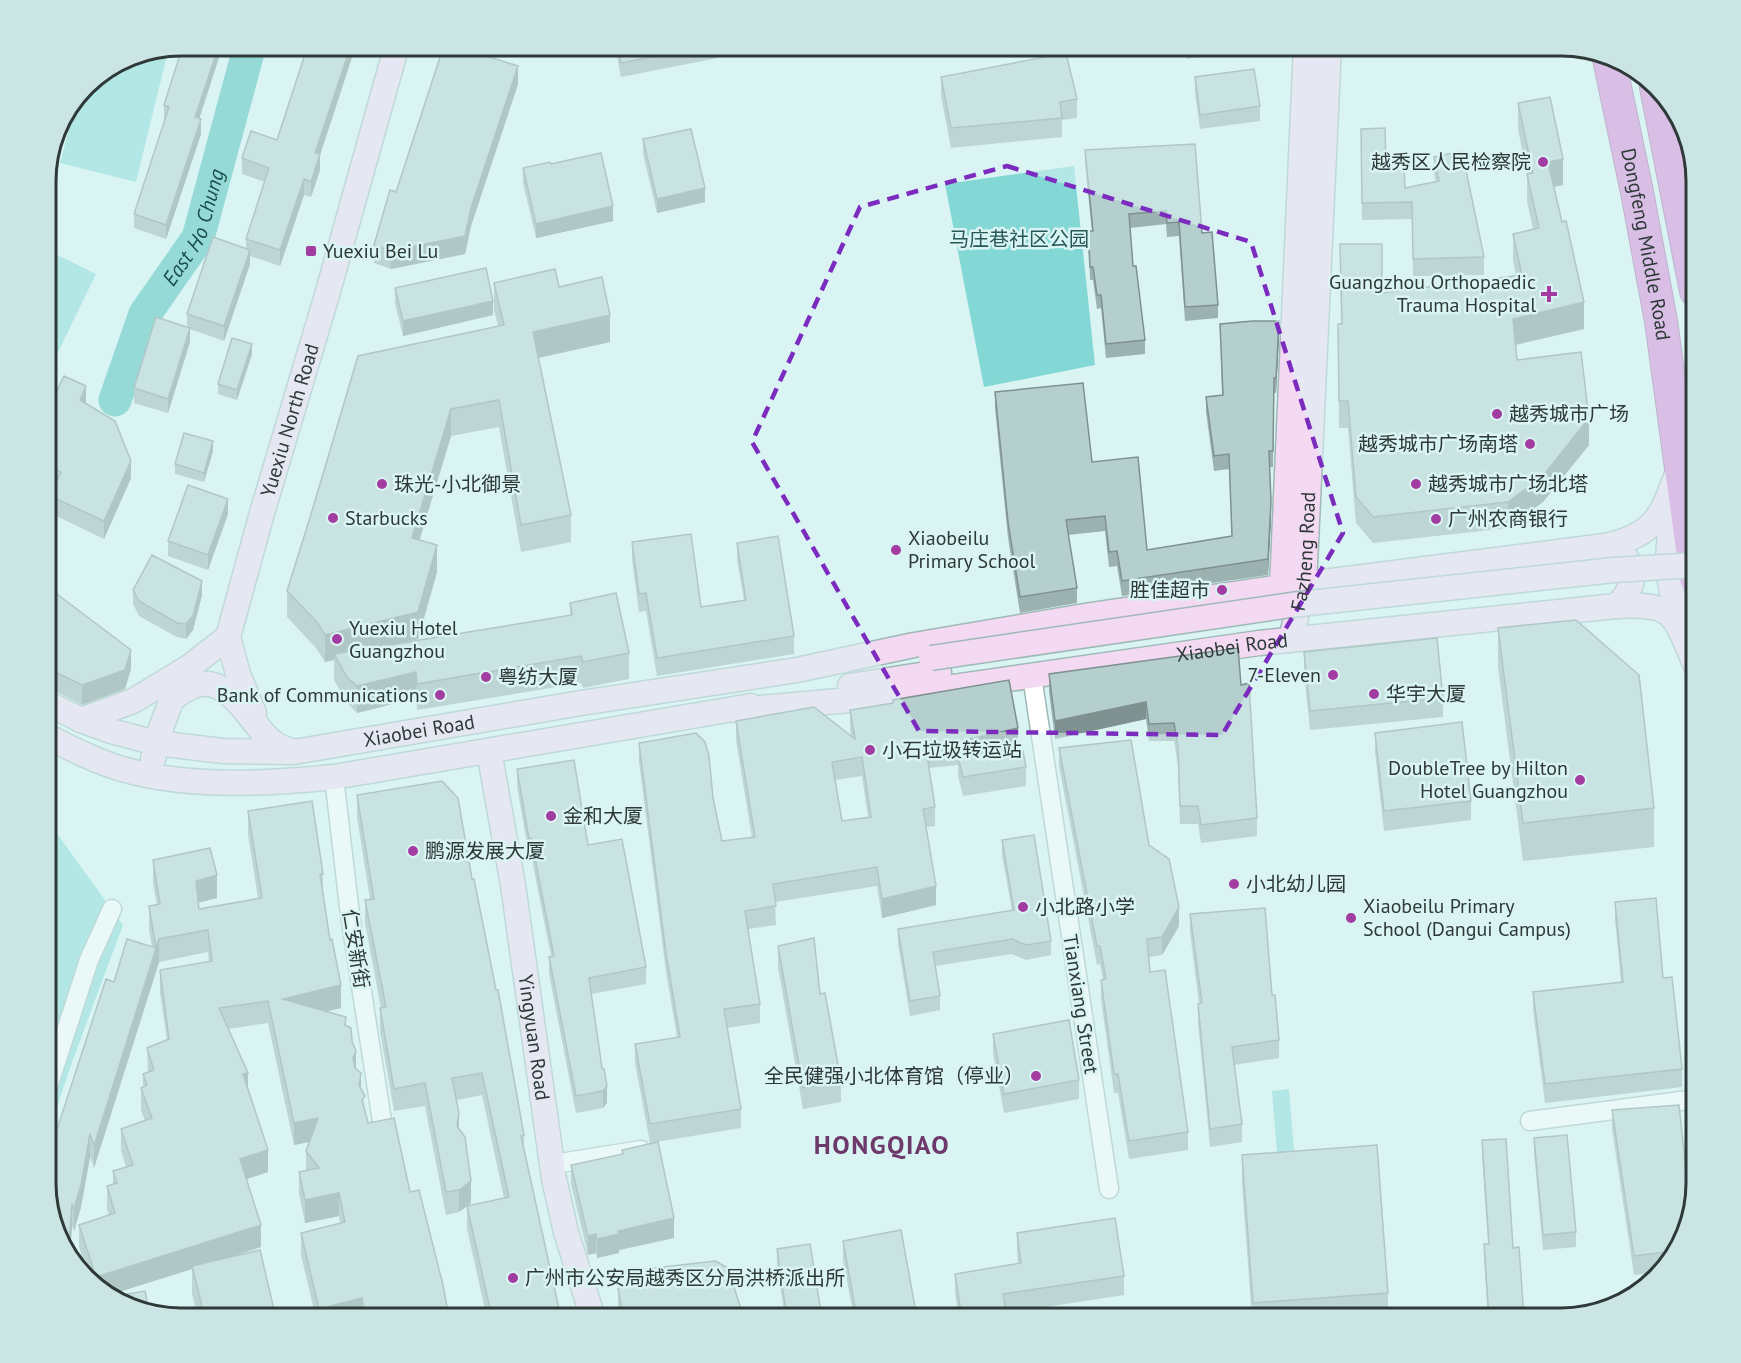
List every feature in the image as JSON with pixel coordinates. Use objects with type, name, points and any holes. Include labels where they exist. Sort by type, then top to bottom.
[{"type":"highway","name":"Dongfeng Middle Road","points":[[1611,66],[1635,180],[1661,321],[1686,508]]},
{"type":"highway","name":"Dongfeng Middle Road","points":[[1659,103],[1686,240]]},
{"type":"main road","name":"Yuexiu North Road","points":[[228,637],[394,56]]},
{"type":"main road","name":"Fazheng Road","points":[[1291,640],[1306,56]]},
{"type":"main road","name":"Fazheng Road","points":[[1292,585],[1328,56]]},
{"type":"main road","points":[[1680,466],[1667,562],[1674,603],[1686,636]]},
{"type":"main road","name":"Xiaobei Road","points":[[56,708],[111,731],[156,743],[223,751],[294,752],[797,670],[975,634],[1292,585],[1605,546],[1635,538],[1662,514],[1680,466]]},
{"type":"main road","points":[[1605,546],[1622,553],[1627,558],[1631,570],[1631,586],[1616,606]]},
{"type":"main road","name":"Xiaobei Road","points":[[56,740],[98,761],[150,776],[257,782],[334,777],[736,710],[935,665],[1291,605],[1614,570],[1686,566]]},
{"type":"main road","name":"Xiaobei Road","points":[[797,670],[935,665],[1331,614],[1686,579]]},
{"type":"main road","points":[[1200,599],[1215,610],[1222,627],[1219,637],[1202,652]]},
{"type":"main road","name":"Xiaobei Road","points":[[736,710],[884,697],[1291,640],[1616,606],[1652,606],[1671,615],[1686,642]]},
{"type":"main road","points":[[81,720],[133,702],[188,668],[228,637],[241,683],[263,731]]},
{"type":"main road","points":[[150,776],[156,743],[172,698],[188,668]]},
{"type":"main road","points":[[172,698],[193,686],[211,685],[235,699],[271,741],[294,752]]},
{"type":"main road","name":"Yingyuan Road","points":[[489,751],[513,885],[554,1164],[554,1179],[566,1232],[590,1308]]},
{"type":"street","name":"Tianxiang Street","points":[[1032,676],[1109,1189]]},
{"type":"street","name":"仁安新街","points":[[334,777],[350,915],[382,1121]]},
{"type":"street","points":[[56,1062],[89,960],[111,909]]},
{"type":"street","points":[[1530,1121],[1686,1100]]},
{"type":"street","points":[[554,1164],[641,1150]]},
{"type":"highlighted area","points":[[1007,166],[1251,242],[1343,533],[1222,735],[919,731],[752,442],[860,207]]},
{"type":"green space","points":[[167,57],[136,182],[60,163],[71,120],[92,92],[104,81],[125,68],[140,62]]},
{"type":"green space","name":"马庄巷社区公园","points":[[1074,166],[1095,365],[984,387],[945,184]]},
{"type":"green space","points":[[56,254],[96,274],[56,356]]},
{"type":"green space","points":[[56,832],[123,925],[56,1111]]},
{"type":"green space","points":[[1289,1089],[1294,1151],[1277,1153],[1272,1091]]},
{"type":"building","points":[[180,56],[215,56],[195,117],[201,119],[166,225],[134,214],[169,107],[164,105]]},
{"type":"building","points":[[304,56],[347,56],[315,153],[320,154],[311,182],[304,179],[280,250],[246,239],[269,168],[242,158],[251,131],[277,140]]},
{"type":"building","points":[[440,56],[486,56],[518,66],[471,208],[465,236],[391,251],[374,245],[390,190],[396,192]]},
{"type":"building","points":[[620,56],[656,56],[621,63]]},
{"type":"building","points":[[1050,56],[1067,56],[1077,99],[1060,102],[1062,118],[951,128],[941,77]]},
{"type":"building","points":[[1254,69],[1260,106],[1200,115],[1195,77]]},
{"type":"building","points":[[1550,97],[1563,159],[1548,162],[1562,222],[1566,221],[1584,302],[1513,319],[1517,360],[1581,352],[1589,418],[1543,476],[1508,502],[1373,517],[1356,497],[1348,401],[1339,401],[1338,324],[1342,324],[1340,244],[1382,244],[1382,293],[1522,275],[1513,234],[1539,228],[1527,174],[1533,173],[1518,103]]},
{"type":"building","points":[[1385,128],[1386,166],[1404,166],[1405,188],[1439,181],[1434,157],[1462,151],[1484,257],[1413,259],[1412,202],[1362,203],[1361,129]]},
{"type":"building","points":[[691,129],[705,188],[657,199],[643,139]]},
{"type":"building","points":[[1195,144],[1202,233],[1212,232],[1218,305],[1185,307],[1179,222],[1167,223],[1166,211],[1129,214],[1133,266],[1136,266],[1145,340],[1106,344],[1101,295],[1097,295],[1093,267],[1090,267],[1088,231],[1093,231],[1085,150]]},
{"type":"building","points":[[601,153],[613,206],[536,224],[523,168]]},
{"type":"building","points":[[213,237],[250,250],[224,326],[187,314]]},
{"type":"building","points":[[486,268],[493,301],[403,321],[395,288]]},
{"type":"building","points":[[555,269],[559,287],[602,277],[610,315],[533,332],[571,515],[521,525],[499,400],[451,409],[412,538],[437,545],[418,612],[325,635],[316,621],[287,591],[358,356],[504,325],[494,283]]},
{"type":"building","points":[[156,317],[190,328],[168,399],[134,388]]},
{"type":"building","points":[[1279,321],[1276,378],[1274,378],[1273,451],[1269,451],[1271,502],[1268,559],[1122,581],[1117,551],[1109,552],[1105,516],[1066,520],[1077,588],[1020,597],[1008,522],[995,392],[1083,383],[1092,462],[1138,457],[1147,550],[1232,536],[1229,454],[1214,456],[1206,397],[1223,395],[1220,324]]},
{"type":"building","points":[[232,338],[252,344],[237,390],[218,384]]},
{"type":"building","points":[[64,376],[86,386],[80,400],[115,421],[131,461],[104,521],[56,499],[56,483],[61,472],[56,470],[56,393]]},
{"type":"building","points":[[184,433],[213,441],[204,473],[175,464]]},
{"type":"building","points":[[188,485],[228,499],[208,555],[168,541]]},
{"type":"building","points":[[691,534],[701,607],[746,600],[737,543],[778,536],[794,636],[657,658],[646,593],[639,594],[632,542]]},
{"type":"building","points":[[152,555],[202,581],[193,616],[186,624],[177,623],[139,601],[133,590]]},
{"type":"building","points":[[56,593],[131,650],[125,670],[82,685],[56,672]]},
{"type":"building","points":[[616,593],[629,653],[583,662],[581,656],[417,684],[416,672],[357,686],[347,677],[334,654],[572,615],[570,603]]},
{"type":"building","name":"DoubleTree by Hilton Hotel Guangzhou","points":[[1576,620],[1639,675],[1654,808],[1523,823],[1498,628]]},
{"type":"building","name":"华宇大厦","points":[[1437,638],[1443,698],[1310,711],[1304,652]]},
{"type":"building","points":[[1238,648],[1241,685],[1249,683],[1257,818],[1201,825],[1198,806],[1180,806],[1178,747],[1174,723],[1149,724],[1146,702],[1055,721],[1049,674]]},
{"type":"building","points":[[1009,680],[1018,728],[960,741],[961,746],[926,749],[935,807],[923,809],[936,886],[882,899],[877,867],[773,884],[776,906],[745,911],[760,1004],[724,1009],[741,1109],[650,1124],[635,1044],[680,1037],[666,953],[639,743],[696,733],[705,742],[709,756],[713,798],[722,841],[755,837],[736,721],[814,707],[855,739],[850,710],[893,703],[893,700]],"holes":[[[862,757],[871,817],[842,821],[832,762]]]},
{"type":"building","points":[[1462,722],[1471,801],[1384,811],[1375,733]]},
{"type":"building","points":[[1131,740],[1149,845],[1169,859],[1179,907],[1162,937],[1147,939],[1150,972],[1165,970],[1188,1132],[1129,1141],[1118,1074],[1114,1074],[1101,980],[1106,979],[1100,946],[1097,946],[1059,748]]},
{"type":"building","points":[[1023,751],[1026,767],[963,777],[958,757]]},
{"type":"building","points":[[574,760],[588,845],[622,839],[646,967],[589,978],[602,1068],[607,1086],[603,1091],[576,1096],[549,957],[554,956],[531,838],[529,839],[517,769]]},
{"type":"building","points":[[442,781],[458,798],[472,879],[474,879],[496,990],[498,990],[524,1135],[521,1136],[559,1308],[490,1308],[467,1206],[509,1197],[482,1073],[452,1078],[459,1113],[457,1126],[465,1137],[471,1181],[459,1190],[446,1192],[425,1083],[394,1089],[380,1008],[386,1007],[365,900],[374,899],[357,795]]},
{"type":"building","points":[[312,801],[330,940],[332,939],[341,985],[283,999],[346,1017],[345,1025],[351,1028],[356,1051],[353,1058],[355,1068],[361,1073],[359,1085],[365,1096],[362,1100],[368,1123],[394,1118],[410,1192],[419,1190],[447,1308],[364,1308],[362,1298],[319,1308],[301,1233],[345,1222],[339,1193],[305,1200],[299,1172],[319,1168],[306,1151],[318,1118],[294,1123],[268,1001],[219,1008],[248,1073],[243,1074],[268,1150],[240,1159],[261,1225],[98,1276],[95,1273],[79,1225],[115,1213],[107,1186],[117,1183],[113,1171],[133,1165],[121,1129],[152,1118],[141,1088],[147,1085],[143,1074],[154,1070],[147,1048],[169,1039],[160,970],[212,961],[208,930],[159,939],[94,1146],[90,1134],[81,1185],[74,1209],[72,1204],[69,1239],[65,1230],[56,1190],[56,1132],[106,979],[114,982],[127,939],[156,948],[149,906],[160,904],[153,860],[210,848],[217,875],[196,881],[199,909],[262,898],[248,811]]},
{"type":"building","points":[[1034,835],[1051,941],[1026,945],[1012,939],[933,952],[940,996],[910,1001],[898,929],[1014,910],[1002,840]]},
{"type":"building","points":[[1656,898],[1663,978],[1672,977],[1682,1069],[1545,1084],[1533,992],[1623,982],[1615,902]]},
{"type":"building","points":[[1265,908],[1272,995],[1275,995],[1279,1040],[1232,1047],[1242,1124],[1210,1129],[1198,1004],[1202,1003],[1190,914]]},
{"type":"building","points":[[814,938],[820,994],[825,993],[841,1081],[803,1088],[778,946]]},
{"type":"building","name":"全民健强小北体育馆（停业）","points":[[1069,1020],[1079,1080],[1004,1094],[993,1034]]},
{"type":"building","points":[[1679,1105],[1686,1162],[1686,1182],[1679,1223],[1664,1252],[1634,1256],[1612,1110]]},
{"type":"building","points":[[1567,1135],[1576,1232],[1543,1235],[1534,1138]]},
{"type":"building","points":[[1506,1139],[1513,1248],[1519,1247],[1523,1308],[1488,1308],[1484,1244],[1489,1244],[1482,1140]]},
{"type":"building","points":[[658,1142],[674,1218],[618,1231],[619,1234],[597,1239],[596,1234],[588,1236],[571,1165],[623,1154],[622,1150]]},
{"type":"building","points":[[1377,1145],[1388,1293],[1253,1303],[1242,1155]]},
{"type":"building","points":[[1115,1218],[1124,1276],[1003,1294],[1005,1308],[960,1308],[955,1274],[1021,1263],[1017,1233]]},
{"type":"building","points":[[901,1230],[915,1308],[855,1308],[843,1241]]},
{"type":"building","points":[[810,1244],[820,1308],[786,1308],[777,1249]]},
{"type":"building","points":[[260,1250],[274,1308],[202,1308],[192,1266]]},
{"type":"building","points":[[715,1261],[728,1268],[741,1308],[622,1308],[618,1289],[638,1270]]},
{"type":"building","points":[[145,1291],[147,1303],[140,1301],[124,1295]]},
{"type":"waterway","name":"East Ho Chung","points":[[115,400],[145,314],[198,238],[247,56]]},
{"type":"place","name":"越秀区人民检察院","points":[[1543,162]]},
{"type":"place","name":"Yuexiu Bei Lu","points":[[311,251]]},
{"type":"place","name":"Guangzhou Orthopaedic Trauma Hospital","points":[[1549,294]]},
{"type":"place","name":"越秀城市广场","points":[[1497,414]]},
{"type":"place","name":"越秀城市广场南塔","points":[[1530,444]]},
{"type":"place","name":"珠光-小北御景","points":[[382,484]]},
{"type":"place","name":"越秀城市广场北塔","points":[[1416,484]]},
{"type":"place","name":"Starbucks","points":[[333,518]]},
{"type":"place","name":"广州农商银行","points":[[1436,519]]},
{"type":"place","name":"Xiaobeilu Primary School","points":[[896,550]]},
{"type":"place","name":"胜佳超市","points":[[1222,590]]},
{"type":"place","name":"Yuexiu Hotel Guangzhou","points":[[337,639]]},
{"type":"place","name":"7-Eleven","points":[[1333,675]]},
{"type":"place","name":"粤纺大厦","points":[[486,677]]},
{"type":"place","name":"华宇大厦","points":[[1374,694]]},
{"type":"place","name":"Bank of Communications","points":[[440,695]]},
{"type":"place","name":"小石垃圾转运站","points":[[870,750]]},
{"type":"place","name":"DoubleTree by Hilton Hotel Guangzhou","points":[[1580,780]]},
{"type":"place","name":"金和大厦","points":[[551,816]]},
{"type":"place","name":"鹏源发展大厦","points":[[413,851]]},
{"type":"place","name":"小北幼儿园","points":[[1234,884]]},
{"type":"place","name":"小北路小学","points":[[1023,907]]},
{"type":"place","name":"Xiaobeilu Primary School (Dangui Campus)","points":[[1351,918]]},
{"type":"place","name":"全民健强小北体育馆（停业）","points":[[1036,1076]]},
{"type":"place","name":"广州市公安局越秀区分局洪桥派出所","points":[[513,1278]]},
{"type":"district","name":"HONGQIAO","points":[[882,1144]]}]
